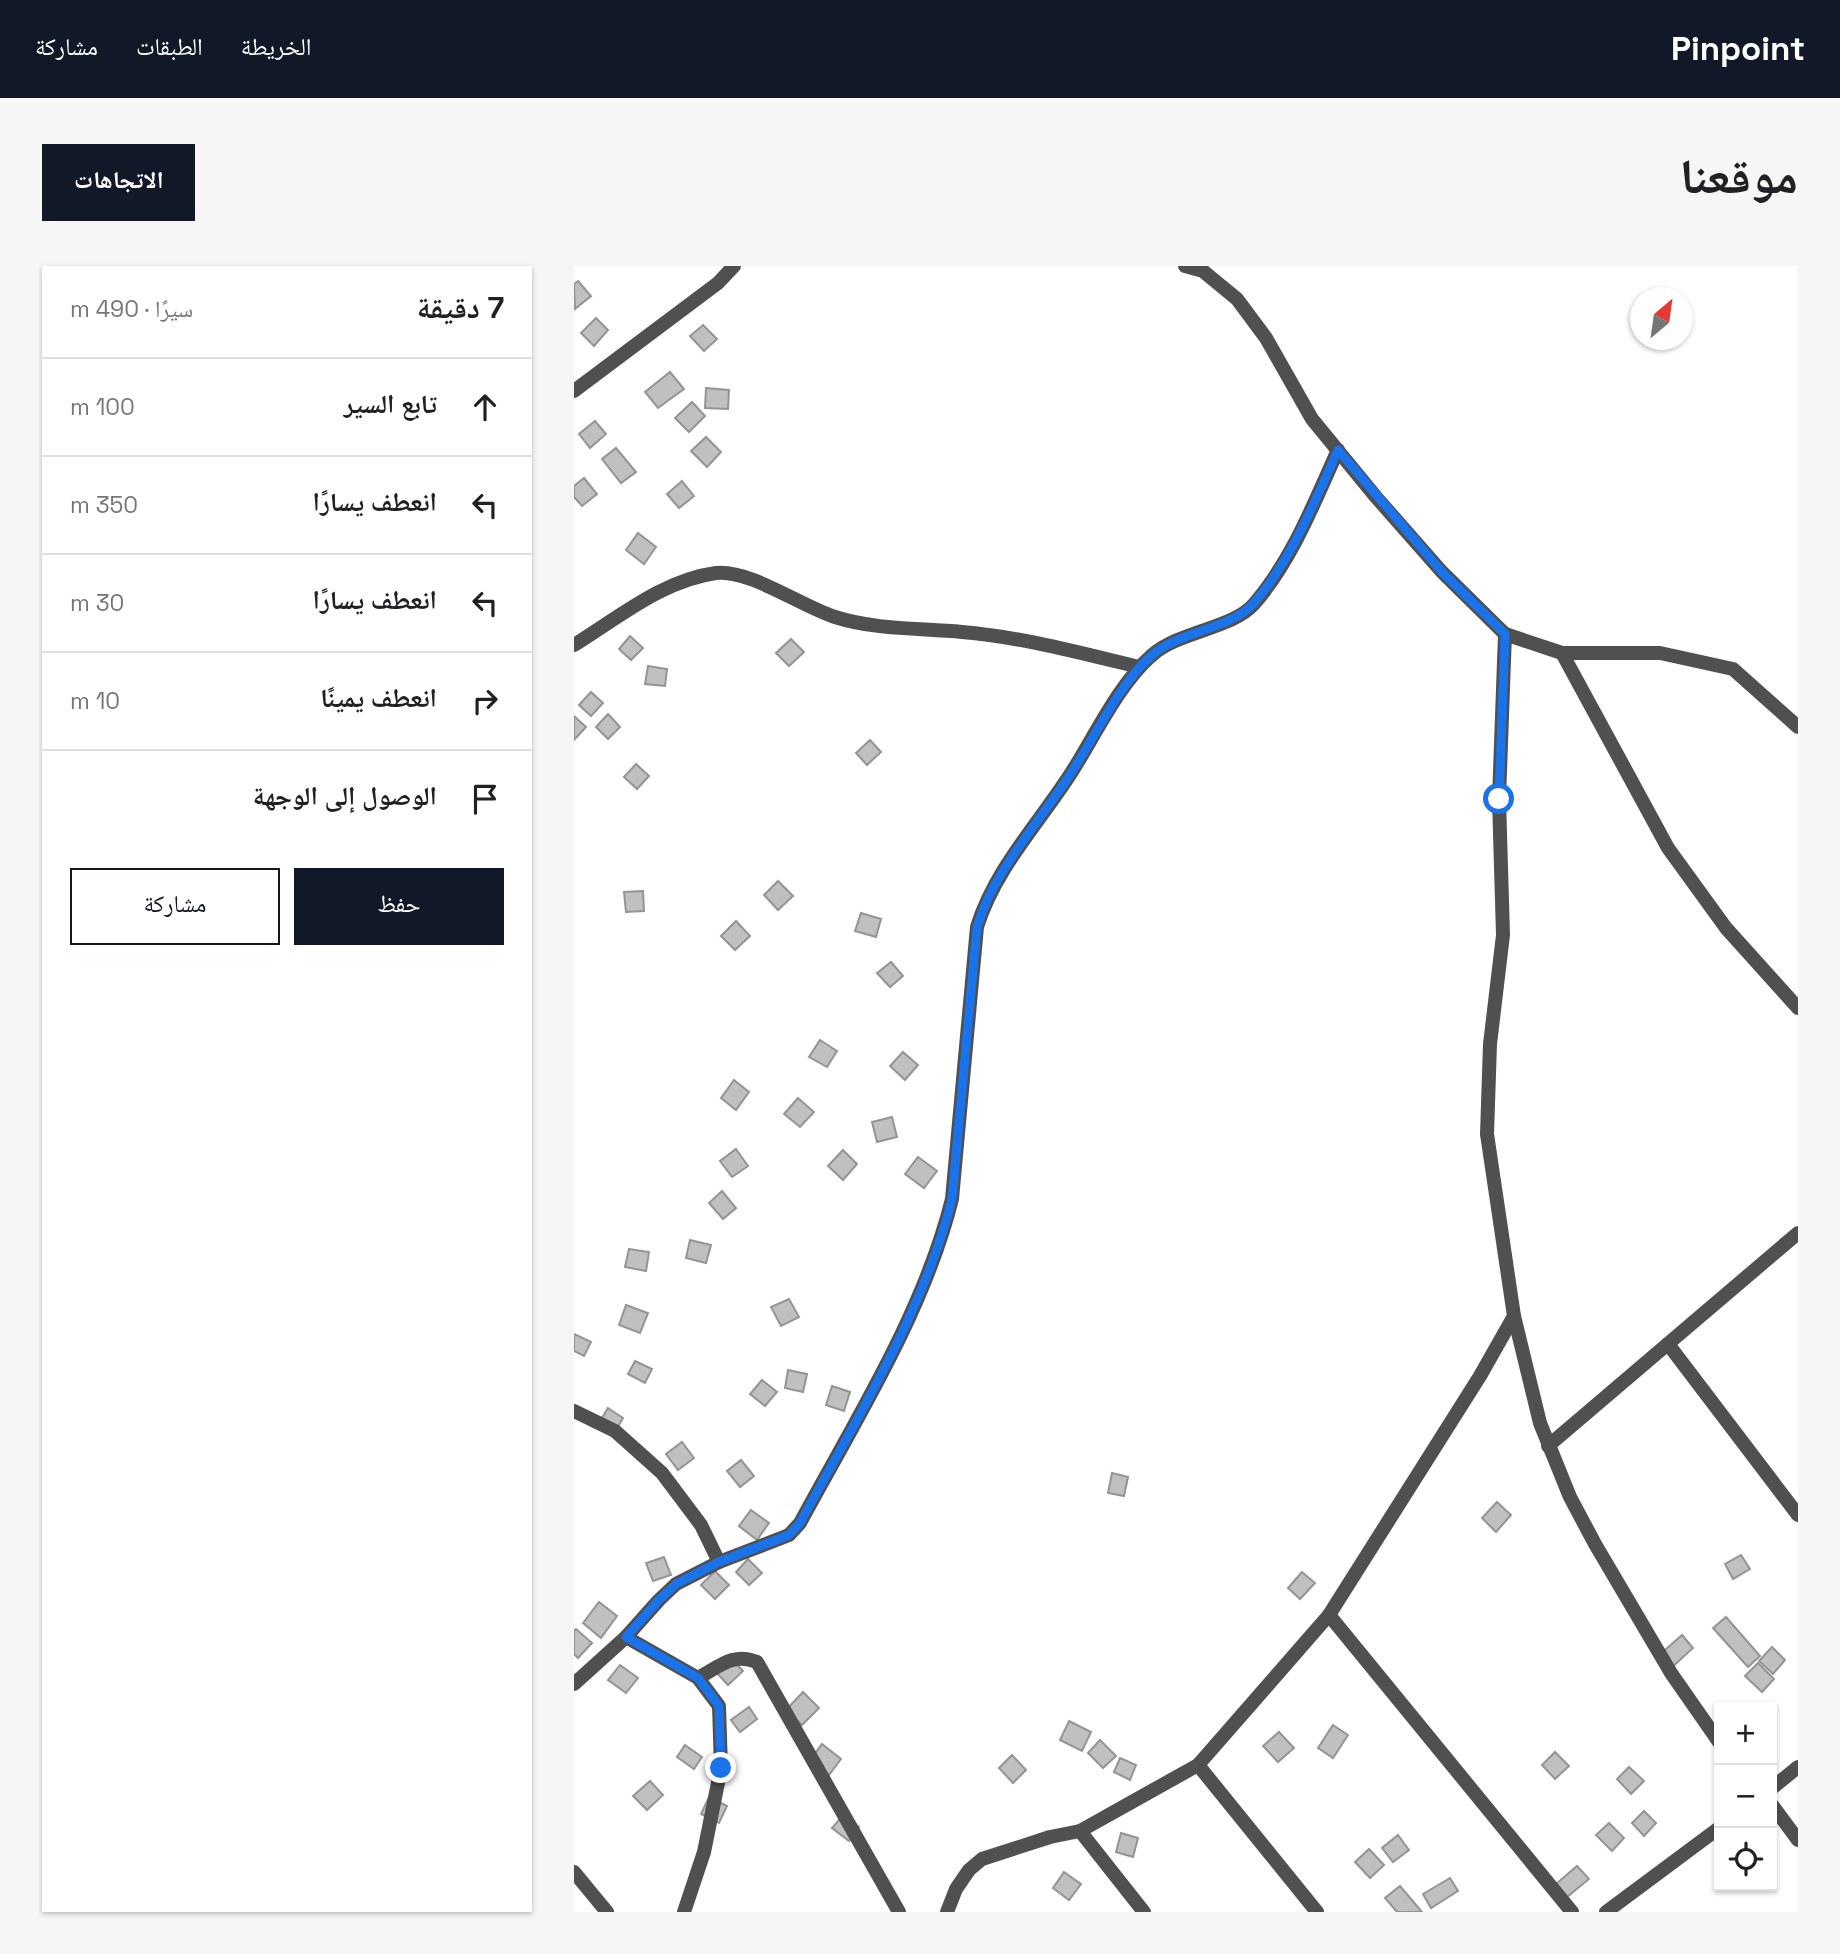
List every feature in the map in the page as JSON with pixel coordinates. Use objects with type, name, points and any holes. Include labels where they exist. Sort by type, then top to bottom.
[{"type":"street","points":[[574,391],[718,283],[734,266]]},
{"type":"street","points":[[1185,266],[1203,271],[1237,299],[1266,338],[1312,419],[1442,572],[1505,634],[1562,653],[1660,653],[1732,669],[1798,727]]},
{"type":"street","points":[[574,1684],[626,1637],[676,1584],[719,1562],[789,1535],[800,1523],[906,1323],[942,1240],[952,1199],[975,940],[983,907],[1002,872],[1139,667],[1153,654],[1183,636],[1227,621],[1253,606],[1294,546],[1338,450]]},
{"type":"street","points":[[574,645],[668,586],[717,573],[752,579],[835,617],[894,629],[962,632],[1025,640],[1139,667]]},
{"type":"street","points":[[1505,634],[1499,799],[1503,935],[1490,1044],[1487,1134],[1514,1316],[1548,1446],[1570,1497],[1671,1673],[1714,1735]]},
{"type":"street","points":[[1562,653],[1668,848],[1726,928],[1798,1009]]},
{"type":"street","points":[[1548,1446],[1798,1233]]},
{"type":"street","points":[[947,1912],[956,1889],[969,1870],[982,1859],[1038,1840],[1080,1831],[1198,1765],[1329,1615],[1480,1376],[1514,1316]]},
{"type":"street","points":[[1668,1344],[1798,1515]]},
{"type":"street","points":[[574,1411],[615,1431],[662,1473],[701,1525],[719,1562]]},
{"type":"street","points":[[1329,1615],[1572,1912]]},
{"type":"street","points":[[626,1637],[698,1678],[719,1706],[721,1768],[704,1852],[684,1912]]},
{"type":"street","points":[[698,1678],[735,1657],[746,1657],[757,1662],[899,1912]]},
{"type":"street","points":[[1198,1765],[1317,1912]]},
{"type":"street","points":[[1777,1784],[1798,1768]]},
{"type":"street","points":[[1777,1812],[1798,1840]]},
{"type":"street","points":[[1080,1831],[1144,1912]]},
{"type":"street","points":[[1606,1912],[1714,1832]]},
{"type":"street","points":[[574,1872],[607,1912]]},
{"type":"building","points":[[578,281],[591,296],[575,309],[574,284]]},
{"type":"building","points":[[596,318],[608,330],[594,346],[581,333]]},
{"type":"building","points":[[703,325],[717,339],[704,351],[690,336]]},
{"type":"building","points":[[670,372],[684,389],[658,408],[645,392]]},
{"type":"building","points":[[706,388],[729,390],[728,409],[705,408]]},
{"type":"building","points":[[692,402],[705,416],[689,432],[675,418]]},
{"type":"building","points":[[595,421],[606,434],[590,448],[579,434]]},
{"type":"building","points":[[706,437],[721,452],[707,467],[691,451]]},
{"type":"building","points":[[616,448],[636,472],[621,483],[602,459]]},
{"type":"building","points":[[584,478],[597,494],[582,506],[574,497],[574,486]]},
{"type":"building","points":[[682,481],[694,496],[679,508],[667,494]]},
{"type":"building","points":[[638,533],[656,547],[644,564],[626,550]]},
{"type":"building","points":[[630,636],[643,648],[631,660],[619,649]]},
{"type":"building","points":[[791,639],[804,652],[789,666],[776,653]]},
{"type":"building","points":[[648,666],[667,669],[665,686],[645,684]]},
{"type":"building","points":[[591,692],[603,703],[591,716],[579,705]]},
{"type":"building","points":[[608,714],[620,727],[608,739],[596,727]]},
{"type":"building","points":[[574,716],[586,727],[574,740]]},
{"type":"building","points":[[870,740],[881,752],[867,765],[856,753]]},
{"type":"building","points":[[636,764],[649,776],[637,789],[624,777]]},
{"type":"building","points":[[778,881],[793,896],[778,910],[764,895]]},
{"type":"building","points":[[643,891],[644,911],[626,912],[624,892]]},
{"type":"building","points":[[861,913],[881,919],[876,937],[855,931]]},
{"type":"building","points":[[736,921],[750,936],[735,950],[721,936]]},
{"type":"building","points":[[891,962],[903,976],[890,987],[877,973]]},
{"type":"building","points":[[820,1040],[837,1051],[827,1067],[809,1057]]},
{"type":"building","points":[[903,1052],[918,1065],[905,1080],[890,1066]]},
{"type":"building","points":[[734,1080],[749,1092],[736,1110],[721,1098]]},
{"type":"building","points":[[798,1098],[814,1112],[800,1127],[784,1114]]},
{"type":"building","points":[[892,1117],[897,1137],[877,1142],[872,1122]]},
{"type":"building","points":[[736,1149],[748,1166],[732,1177],[720,1161]]},
{"type":"building","points":[[843,1150],[857,1164],[843,1180],[828,1166]]},
{"type":"building","points":[[918,1157],[937,1171],[924,1188],[905,1174]]},
{"type":"building","points":[[722,1191],[736,1208],[723,1219],[709,1203]]},
{"type":"building","points":[[690,1240],[711,1245],[706,1263],[686,1258]]},
{"type":"building","points":[[629,1249],[649,1252],[646,1271],[625,1267]]},
{"type":"building","points":[[789,1299],[799,1317],[781,1326],[771,1307]]},
{"type":"building","points":[[626,1305],[648,1313],[640,1333],[619,1325]]},
{"type":"building","points":[[574,1334],[591,1342],[584,1356],[574,1351]]},
{"type":"building","points":[[635,1361],[652,1369],[645,1383],[628,1374]]},
{"type":"building","points":[[788,1370],[807,1374],[803,1392],[785,1388]]},
{"type":"building","points":[[762,1380],[777,1392],[765,1406],[750,1394]]},
{"type":"building","points":[[832,1386],[850,1392],[844,1411],[826,1405]]},
{"type":"building","points":[[608,1408],[623,1418],[615,1432],[599,1423]]},
{"type":"building","points":[[682,1442],[694,1458],[678,1470],[666,1454]]},
{"type":"building","points":[[741,1460],[754,1476],[740,1487],[727,1471]]},
{"type":"building","points":[[1112,1473],[1128,1477],[1124,1496],[1108,1493]]},
{"type":"building","points":[[1497,1502],[1511,1515],[1496,1532],[1482,1518]]},
{"type":"building","points":[[751,1510],[769,1523],[757,1540],[739,1526]]},
{"type":"building","points":[[1741,1555],[1750,1569],[1733,1579],[1725,1564]]},
{"type":"building","points":[[664,1557],[671,1575],[653,1581],[646,1563]]},
{"type":"building","points":[[748,1559],[762,1573],[749,1585],[736,1572]]},
{"type":"building","points":[[715,1571],[729,1585],[715,1599],[701,1585]]},
{"type":"building","points":[[1302,1572],[1315,1583],[1300,1599],[1288,1588]]},
{"type":"building","points":[[599,1602],[617,1616],[601,1638],[583,1623]]},
{"type":"building","points":[[1726,1617],[1760,1656],[1748,1667],[1713,1628]]},
{"type":"building","points":[[576,1629],[592,1643],[578,1658],[574,1654]]},
{"type":"building","points":[[1682,1635],[1693,1648],[1669,1670],[1657,1657]]},
{"type":"building","points":[[1772,1647],[1785,1660],[1773,1674],[1759,1661]]},
{"type":"building","points":[[731,1658],[743,1671],[728,1685],[716,1672]]},
{"type":"building","points":[[1758,1663],[1774,1679],[1762,1692],[1745,1676]]},
{"type":"building","points":[[620,1665],[638,1678],[626,1693],[608,1680]]},
{"type":"building","points":[[803,1692],[819,1708],[802,1725],[786,1710]]},
{"type":"building","points":[[749,1707],[757,1719],[740,1732],[731,1720]]},
{"type":"building","points":[[1069,1721],[1091,1732],[1082,1751],[1060,1740]]},
{"type":"building","points":[[1333,1725],[1348,1735],[1333,1758],[1318,1748]]},
{"type":"building","points":[[1279,1732],[1294,1748],[1278,1762],[1263,1746]]},
{"type":"building","points":[[1100,1740],[1116,1756],[1103,1768],[1088,1753]]},
{"type":"building","points":[[822,1744],[841,1759],[829,1775],[810,1760]]},
{"type":"building","points":[[685,1745],[702,1757],[694,1769],[677,1757]]},
{"type":"building","points":[[1555,1752],[1569,1766],[1555,1779],[1542,1765]]},
{"type":"building","points":[[1012,1755],[1026,1770],[1013,1783],[999,1768]]},
{"type":"building","points":[[1120,1758],[1136,1765],[1130,1780],[1114,1772]]},
{"type":"building","points":[[1629,1767],[1644,1781],[1631,1794],[1617,1779]]},
{"type":"building","points":[[650,1781],[663,1795],[647,1810],[633,1796]]},
{"type":"building","points":[[709,1797],[727,1806],[719,1823],[701,1814]]},
{"type":"building","points":[[1644,1811],[1656,1823],[1644,1836],[1632,1823]]},
{"type":"building","points":[[843,1815],[859,1827],[849,1841],[832,1828]]},
{"type":"building","points":[[1609,1823],[1624,1838],[1612,1851],[1596,1835]]},
{"type":"building","points":[[1121,1833],[1138,1838],[1133,1857],[1116,1852]]},
{"type":"building","points":[[1398,1835],[1409,1850],[1393,1862],[1382,1848]]},
{"type":"building","points":[[1369,1849],[1384,1865],[1370,1878],[1355,1862]]},
{"type":"building","points":[[1577,1866],[1589,1879],[1567,1897],[1556,1884]]},
{"type":"building","points":[[1064,1872],[1081,1884],[1069,1900],[1053,1888]]},
{"type":"building","points":[[1450,1878],[1458,1891],[1431,1908],[1423,1894]]},
{"type":"building","points":[[1400,1886],[1422,1912],[1397,1912],[1385,1898]]},
{"type":"route","points":[[721,1768],[719,1706],[698,1678],[626,1637],[676,1584],[719,1562],[789,1535],[800,1523],[906,1323],[942,1240],[952,1199],[977,927],[983,907],[1002,872],[1139,667],[1153,654],[1183,636],[1227,621],[1253,606],[1294,546],[1338,450],[1442,572],[1505,634],[1499,799]]}]
